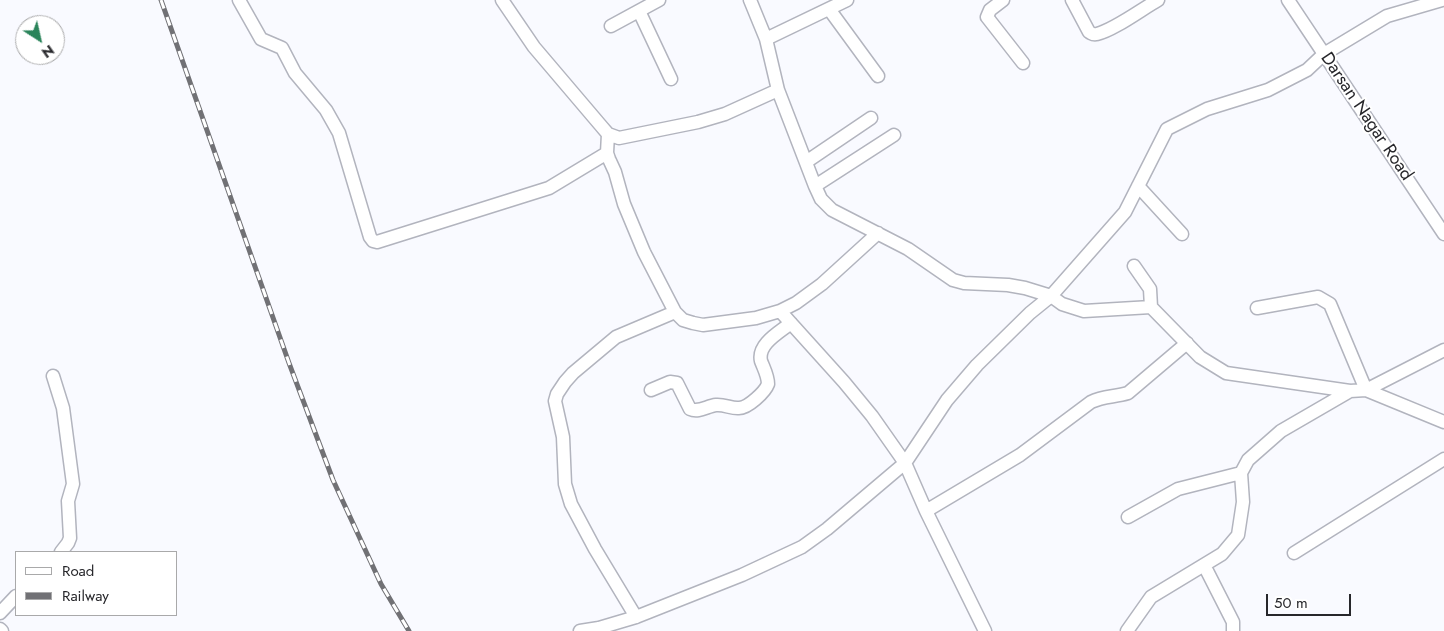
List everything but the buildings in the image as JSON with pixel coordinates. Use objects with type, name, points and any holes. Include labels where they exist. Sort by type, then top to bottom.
[{"type":"street","points":[[239,0],[257,34],[266,42],[282,48],[295,73],[326,110],[339,133],[370,237],[373,241],[377,242],[549,188],[608,153]]},
{"type":"street","points":[[502,0],[534,47],[608,134],[619,138],[698,122],[725,114],[778,90]]},
{"type":"street","points":[[611,26],[659,0]]},
{"type":"street","points":[[750,0],[766,39],[778,90],[815,186],[821,199],[832,210],[908,249],[953,280],[979,285],[1008,284],[1025,288],[1051,296],[1062,304],[1084,311],[1151,307]]},
{"type":"street","points":[[766,39],[847,0]]},
{"type":"street","points":[[1003,0],[987,13],[987,17],[1023,63]]},
{"type":"street","points":[[1072,0],[1089,32],[1092,34],[1098,34],[1114,26],[1151,2]]},
{"type":"street","name":"Darsan Nagar Road","points":[[1288,0],[1444,234]]},
{"type":"street","points":[[580,631],[599,628],[636,616],[742,575],[802,546],[863,500],[905,462],[947,400],[971,372],[1030,313],[1051,296],[1126,212],[1167,129],[1207,109],[1268,90],[1307,70],[1324,54],[1387,16],[1442,0]]},
{"type":"street","points":[[829,9],[878,76]]},
{"type":"street","points":[[639,10],[670,79]]},
{"type":"street","points":[[806,162],[871,118]]},
{"type":"street","points":[[608,134],[608,153],[616,172],[624,204],[644,252],[675,312],[683,320],[703,325],[756,318],[780,311],[796,303],[822,284],[878,234]]},
{"type":"street","points":[[815,186],[894,135]]},
{"type":"street","points":[[1138,186],[1182,234]]},
{"type":"street","points":[[1134,266],[1150,289],[1151,307],[1200,356],[1226,373],[1350,392],[1366,390],[1444,350]]},
{"type":"street","points":[[1257,308],[1270,304],[1318,297],[1330,304],[1366,390],[1444,422]]},
{"type":"street","points":[[780,311],[866,409],[905,462],[926,511],[985,631]]},
{"type":"street","points":[[636,616],[595,549],[571,504],[565,484],[563,436],[555,400],[565,382],[573,373],[616,338],[675,312]]},
{"type":"street","points":[[651,390],[670,382],[677,383],[690,409],[697,411],[714,405],[745,407],[756,399],[768,384],[768,378],[761,361],[762,350],[765,344],[791,323]]},
{"type":"street","points":[[926,511],[1020,455],[1091,402],[1099,398],[1128,393],[1187,343]]},
{"type":"street","points":[[53,376],[63,408],[73,484],[68,501],[70,538],[62,551]]},
{"type":"street","points":[[1127,631],[1151,597],[1222,554],[1238,535],[1243,502],[1241,473],[1248,460],[1281,431],[1350,392]]},
{"type":"street","points":[[1294,553],[1444,459]]},
{"type":"street","points":[[1128,517],[1178,489],[1241,473]]},
{"type":"street","points":[[1204,565],[1233,622],[1233,631]]},
{"type":"street","points":[[0,613],[15,597]]},
{"type":"railway","points":[[161,0],[289,363],[333,480],[381,584],[409,631]]}]
